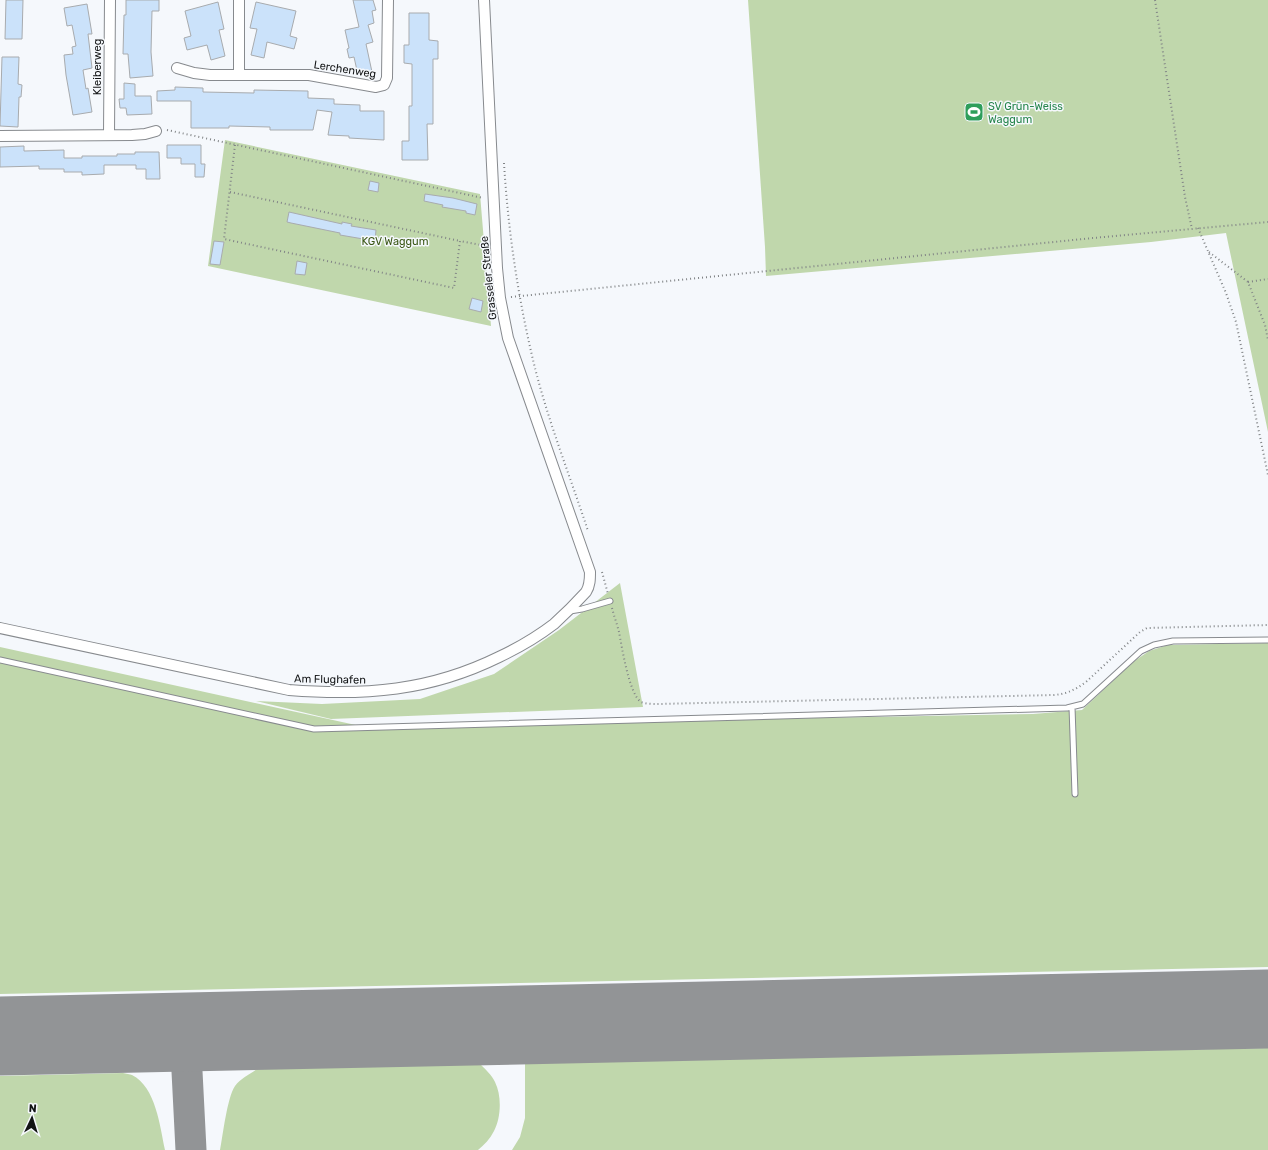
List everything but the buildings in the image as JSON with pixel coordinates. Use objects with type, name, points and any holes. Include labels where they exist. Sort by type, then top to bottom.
[{"type":"street","name":"Kleiberweg","points":[[109,134],[110,0]]},
{"type":"street","points":[[239,0],[240,75]]},
{"type":"street","name":"Lerchenweg","points":[[177,68],[194,73],[210,75],[309,75],[376,87],[384,85],[387,78],[388,0]]},
{"type":"street","name":"Grasseler Straße","points":[[484,0],[496,248],[500,298],[508,338],[516,363],[590,572],[588,588]]},
{"type":"street","points":[[0,136],[132,135],[156,132]]},
{"type":"street","name":"Am Flughafen","points":[[0,628],[289,690],[322,693],[386,690],[418,686],[454,676],[485,664],[519,648],[567,612],[588,588]]},
{"type":"lane","points":[[567,612],[582,610],[610,601]]},
{"type":"lane","points":[[0,660],[314,729],[1067,708],[1083,704],[1141,651],[1154,645],[1173,641],[1268,640]]},
{"type":"lane","points":[[1072,707],[1075,794]]},
{"type":"path","points":[[1155,0],[1185,197],[1192,229]]},
{"type":"path","points":[[156,132],[168,130],[494,200]]},
{"type":"path","points":[[235,145],[224,238],[454,288],[460,241]]},
{"type":"path","points":[[504,162],[507,208],[520,296],[535,364],[550,421],[588,532]]},
{"type":"path","points":[[230,192],[496,248]]},
{"type":"path","points":[[500,298],[1093,238],[1268,222]]},
{"type":"path","points":[[1198,228],[1226,293],[1236,322],[1268,475]]},
{"type":"path","points":[[1208,252],[1248,282],[1266,325],[1268,340]]},
{"type":"path","points":[[1248,282],[1268,279]]},
{"type":"path","points":[[600,568],[619,631],[626,667],[634,692],[640,701],[657,704],[1066,694],[1086,682],[1144,629],[1154,627],[1268,625]]},
{"type":"green space","name":"SV Grün-Weiss Waggum","points":[[748,0],[1268,0],[1268,432],[1226,233],[1151,242],[766,276]]},
{"type":"green space","name":"KGV Waggum","points":[[225,140],[480,194],[491,326],[208,266]]},
{"type":"green space","points":[[620,583],[643,707],[331,719],[256,701],[322,704],[420,699],[494,674],[559,630]]},
{"type":"green space","points":[[1268,643],[1268,967],[0,994],[0,647],[374,729],[1033,714],[1082,710],[1133,662],[1149,651],[1168,645]]},
{"type":"green space","points":[[1268,1048],[1268,1150],[512,1150],[520,1137],[525,1118],[525,1062]]},
{"type":"green space","points":[[479,1063],[490,1074],[495,1082],[499,1094],[500,1107],[498,1120],[491,1137],[478,1150],[220,1150],[232,1092],[240,1081],[257,1069]]},
{"type":"green space","points":[[123,1073],[132,1075],[140,1081],[152,1098],[159,1119],[165,1150],[0,1150],[0,1076]]},
{"type":"taxiway","points":[[185,1032],[191,1150]]},
{"type":"runway","points":[[0,1036],[1268,1009]]},
{"type":"place","name":"SV Grün-Weiss Waggum","points":[[974,112]]}]
